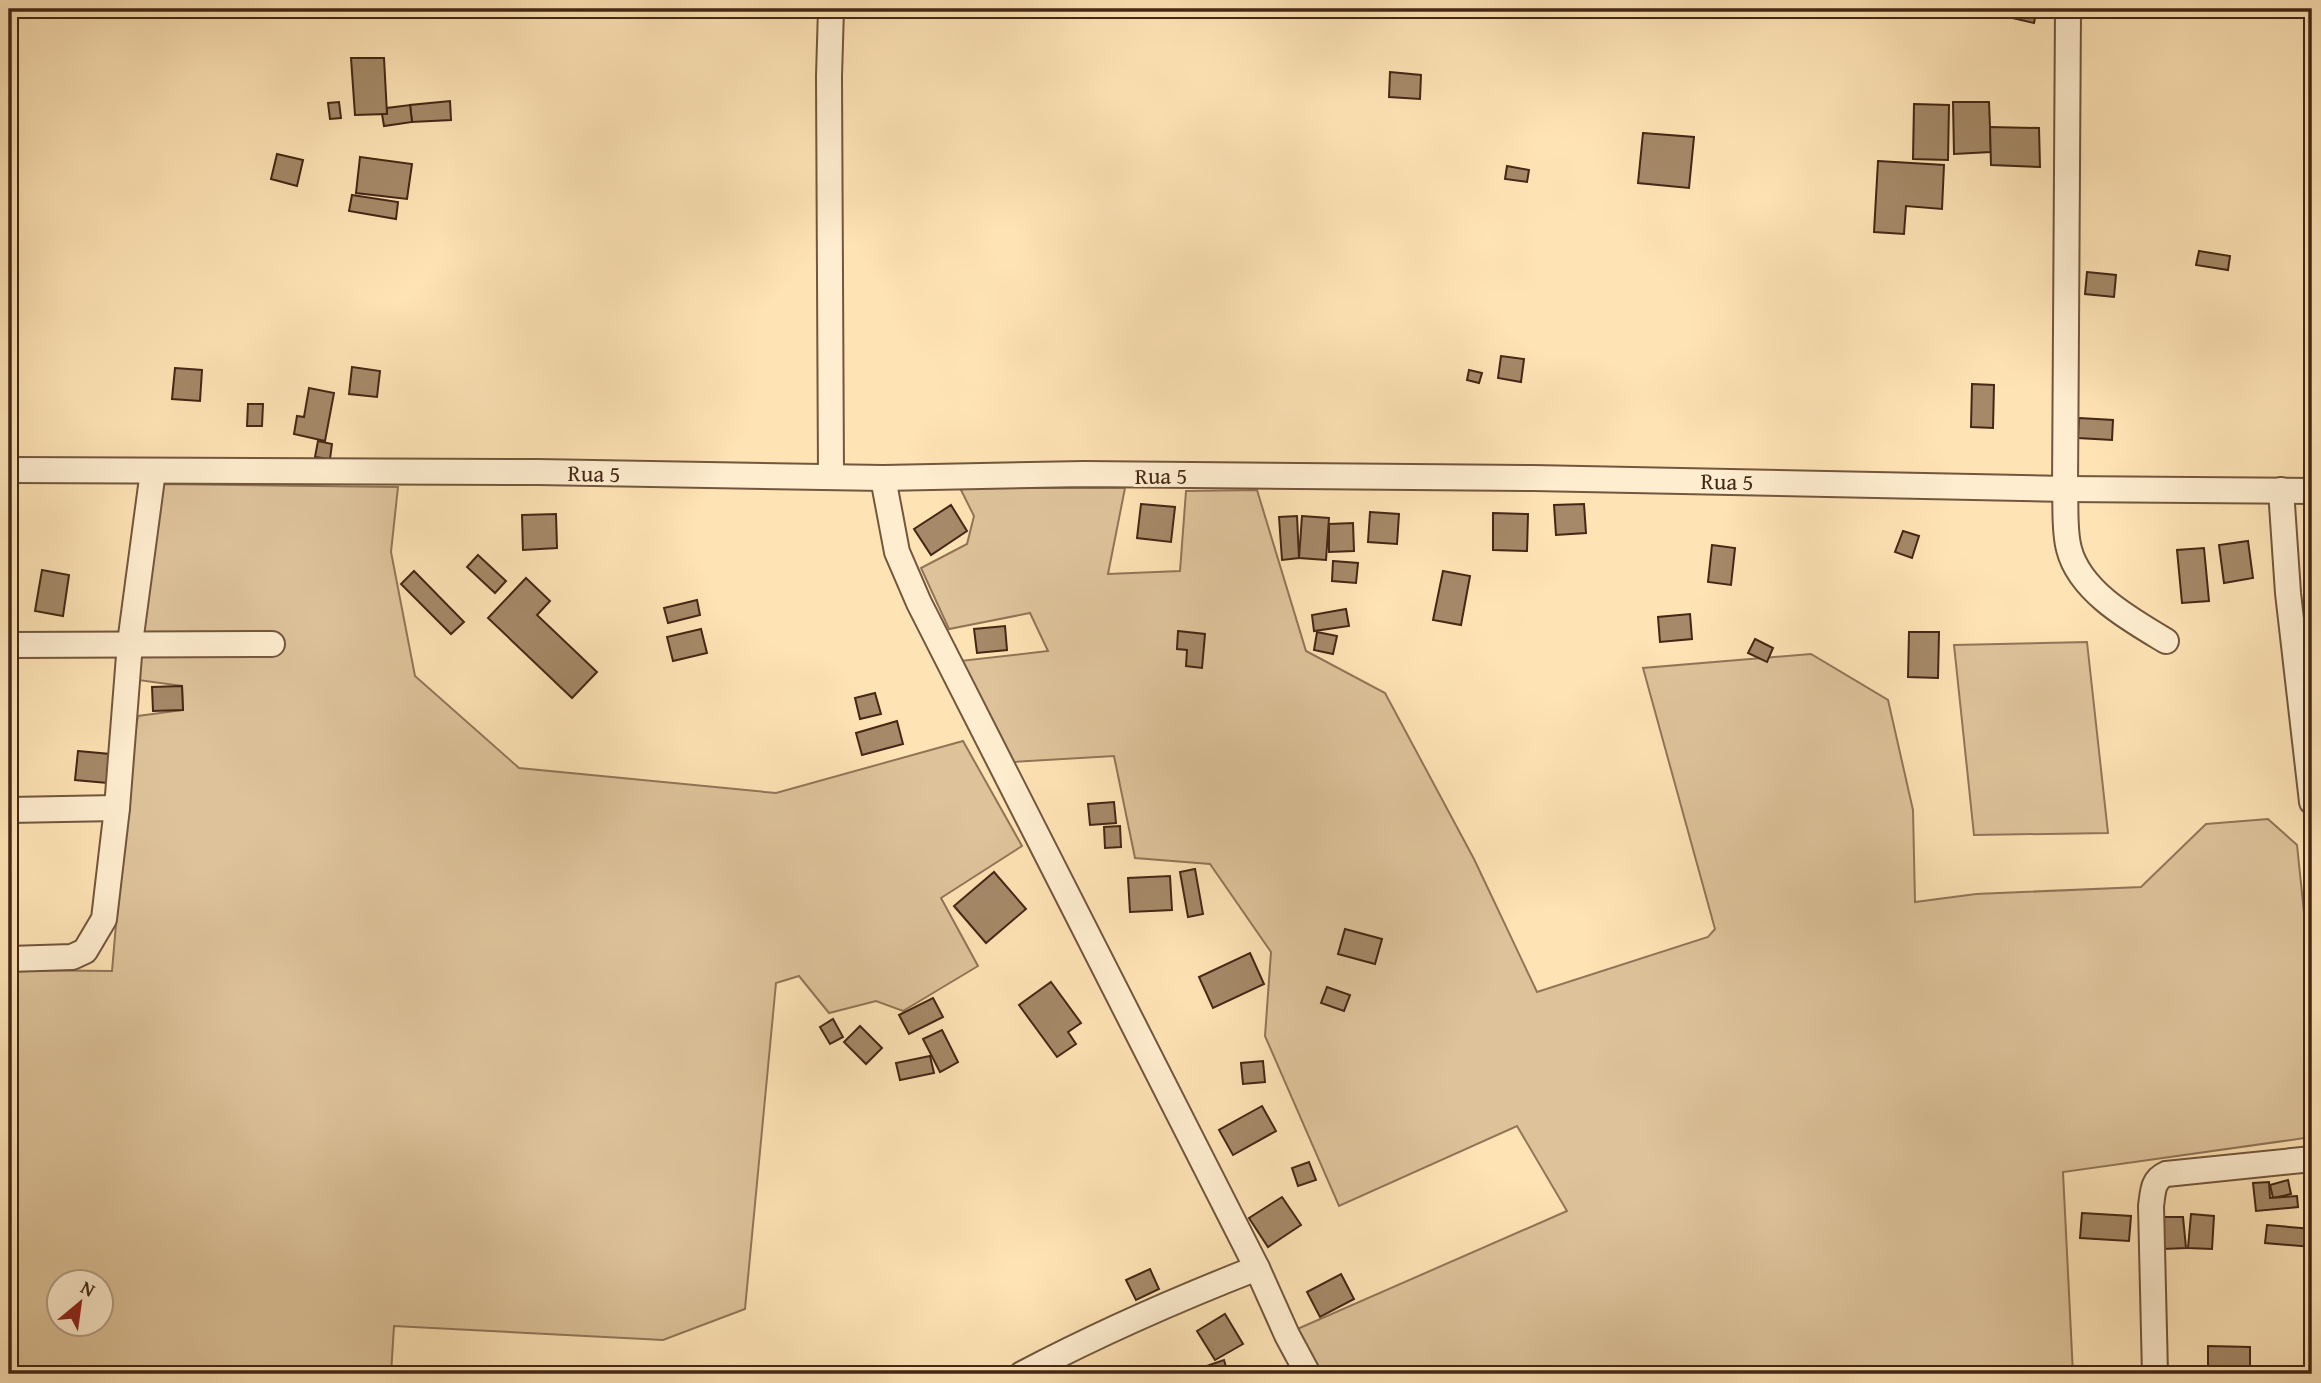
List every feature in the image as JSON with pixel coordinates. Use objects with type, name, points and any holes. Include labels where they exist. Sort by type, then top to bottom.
[{"type":"street","points":[[831,9],[831,477]]},
{"type":"street","points":[[2068,9],[2065,489],[2068,546],[2082,578],[2134,622],[2166,641]]},
{"type":"street","name":"Rua 5","points":[[9,470],[538,472],[883,478],[1084,474],[2312,491]]},
{"type":"street","points":[[9,959],[72,957],[85,951],[104,919],[117,808],[130,643],[153,471]]},
{"type":"street","points":[[883,478],[897,552],[919,603],[1257,1268],[1308,1374]]},
{"type":"street","points":[[2281,490],[2288,593],[2312,802]]},
{"type":"street","points":[[9,645],[272,644]]},
{"type":"street","points":[[9,810],[117,808]]},
{"type":"street","points":[[2155,1374],[2151,1206],[2158,1177],[2165,1174],[2312,1159]]},
{"type":"street","points":[[1023,1374],[1092,1337],[1167,1303],[1257,1268]]},
{"type":"shaded area","points":[[162,484],[398,487],[391,552],[415,676],[519,768],[776,793],[963,741],[1022,846],[941,898],[978,966],[903,1011],[876,1001],[829,1013],[799,976],[776,983],[745,1309],[663,1340],[394,1326],[391,1374],[166,1374],[9,1370],[9,970],[112,971],[130,760],[138,716],[183,710],[182,686],[138,680]]},
{"type":"shaded area","points":[[960,488],[1125,488],[1108,574],[1180,571],[1186,491],[1257,490],[1306,651],[1385,693],[1474,859],[1537,992],[1708,937],[1715,929],[1643,668],[1811,654],[1888,700],[1913,810],[1915,902],[1976,894],[2141,887],[2206,824],[2268,819],[2297,845],[2312,990],[2312,1137],[2063,1172],[2073,1374],[1320,1374],[1295,1330],[1567,1211],[1517,1126],[1339,1206],[1265,1036],[1271,952],[1210,864],[1135,858],[1114,756],[1013,762],[960,661],[1048,651],[1030,613],[949,629],[921,568],[967,544],[974,516]]},
{"type":"shaded area","points":[[2312,627],[2312,799],[2295,652]]},
{"type":"shaded area","points":[[2087,642],[2108,833],[1974,835],[1954,645]]},
{"type":"building","points":[[2010,9],[2037,9],[2034,23],[2008,17]]},
{"type":"building","points":[[351,58],[384,58],[387,114],[355,115]]},
{"type":"building","points":[[1390,72],[1421,75],[1420,99],[1389,97]]},
{"type":"building","points":[[450,101],[451,120],[412,122],[410,105]]},
{"type":"building","points":[[339,102],[341,118],[330,119],[328,103]]},
{"type":"building","points":[[1953,102],[1989,102],[1991,152],[1954,154]]},
{"type":"building","points":[[1914,104],[1949,105],[1948,160],[1913,159]]},
{"type":"building","points":[[410,105],[412,122],[384,126],[382,114],[387,114],[387,108]]},
{"type":"building","points":[[1990,127],[2039,128],[2040,167],[1991,165]]},
{"type":"building","points":[[1643,133],[1694,137],[1689,188],[1638,183]]},
{"type":"building","points":[[277,154],[303,160],[297,186],[271,179]]},
{"type":"building","points":[[360,157],[412,164],[407,199],[356,193]]},
{"type":"building","points":[[1878,161],[1944,165],[1942,209],[1906,206],[1904,234],[1874,232]]},
{"type":"building","points":[[1507,166],[1529,170],[1527,182],[1505,179]]},
{"type":"building","points":[[352,195],[398,202],[396,219],[349,211]]},
{"type":"building","points":[[2199,251],[2230,256],[2228,270],[2196,265]]},
{"type":"building","points":[[2087,272],[2116,275],[2114,297],[2085,294]]},
{"type":"building","points":[[1501,356],[1524,359],[1521,382],[1498,378]]},
{"type":"building","points":[[352,367],[380,371],[377,397],[349,394]]},
{"type":"building","points":[[175,368],[202,370],[200,401],[172,399]]},
{"type":"building","points":[[1469,370],[1482,373],[1479,383],[1467,380]]},
{"type":"building","points":[[1972,384],[1994,385],[1993,428],[1971,427]]},
{"type":"building","points":[[309,388],[334,393],[325,441],[294,434],[297,416],[304,417]]},
{"type":"building","points":[[248,404],[263,404],[262,426],[247,426]]},
{"type":"building","points":[[2079,418],[2113,420],[2112,440],[2078,438]]},
{"type":"building","points":[[318,441],[332,444],[330,459],[315,457]]},
{"type":"building","points":[[1141,504],[1175,507],[1171,542],[1137,538]]},
{"type":"building","points":[[1584,504],[1586,533],[1556,535],[1554,505]]},
{"type":"building","points":[[951,505],[967,531],[931,555],[914,529]]},
{"type":"building","points":[[1370,512],[1399,514],[1397,544],[1368,542]]},
{"type":"building","points":[[1493,513],[1528,514],[1527,551],[1493,550]]},
{"type":"building","points":[[556,514],[557,548],[523,550],[522,515]]},
{"type":"building","points":[[1297,516],[1299,558],[1282,560],[1279,517]]},
{"type":"building","points":[[1302,516],[1329,518],[1326,560],[1299,558]]},
{"type":"building","points":[[1353,523],[1354,551],[1329,552],[1329,524]]},
{"type":"building","points":[[1903,531],[1919,536],[1912,558],[1895,552]]},
{"type":"building","points":[[2248,541],[2253,578],[2224,583],[2219,545]]},
{"type":"building","points":[[1712,545],[1735,548],[1731,585],[1708,582]]},
{"type":"building","points":[[2204,548],[2209,601],[2182,603],[2177,550]]},
{"type":"building","points":[[478,555],[506,581],[495,593],[467,567]]},
{"type":"building","points":[[1333,561],[1358,563],[1356,583],[1332,581]]},
{"type":"building","points":[[42,570],[69,575],[63,616],[35,611]]},
{"type":"building","points":[[414,571],[464,622],[451,634],[401,584]]},
{"type":"building","points":[[1443,571],[1470,576],[1461,625],[1433,620]]},
{"type":"building","points":[[526,578],[550,601],[537,615],[597,672],[572,698],[488,618]]},
{"type":"building","points":[[697,600],[700,615],[668,623],[664,608]]},
{"type":"building","points":[[1346,609],[1349,626],[1314,631],[1312,615]]},
{"type":"building","points":[[1690,614],[1692,639],[1660,642],[1658,617]]},
{"type":"building","points":[[1005,626],[1007,650],[977,653],[974,629]]},
{"type":"building","points":[[701,629],[707,653],[673,661],[667,637]]},
{"type":"building","points":[[1178,631],[1205,634],[1202,668],[1186,666],[1187,650],[1177,649]]},
{"type":"building","points":[[1317,632],[1337,636],[1333,654],[1314,650]]},
{"type":"building","points":[[1909,632],[1939,632],[1938,678],[1908,677]]},
{"type":"building","points":[[1755,639],[1773,648],[1767,662],[1748,653]]},
{"type":"building","points":[[182,686],[183,710],[153,711],[152,687]]},
{"type":"building","points":[[875,693],[881,714],[860,719],[855,698]]},
{"type":"building","points":[[897,721],[903,744],[862,755],[856,733]]},
{"type":"building","points":[[78,751],[110,754],[107,783],[75,780]]},
{"type":"building","points":[[1114,802],[1116,823],[1090,825],[1088,804]]},
{"type":"building","points":[[1120,826],[1121,847],[1105,848],[1104,827]]},
{"type":"building","points":[[1195,869],[1203,914],[1188,917],[1180,872]]},
{"type":"building","points":[[994,872],[1026,909],[986,943],[954,906]]},
{"type":"building","points":[[1170,876],[1172,910],[1130,912],[1128,878]]},
{"type":"building","points":[[1345,929],[1382,939],[1375,964],[1338,954]]},
{"type":"building","points":[[1250,953],[1264,984],[1213,1008],[1199,977]]},
{"type":"building","points":[[1051,982],[1081,1023],[1068,1032],[1076,1044],[1057,1057],[1019,1005]]},
{"type":"building","points":[[1327,987],[1350,995],[1344,1011],[1321,1003]]},
{"type":"building","points":[[933,998],[943,1017],[909,1034],[899,1015]]},
{"type":"building","points":[[833,1019],[843,1037],[830,1044],[820,1027]]},
{"type":"building","points":[[860,1026],[882,1048],[866,1064],[844,1042]]},
{"type":"building","points":[[942,1030],[958,1062],[940,1072],[923,1039]]},
{"type":"building","points":[[930,1056],[934,1073],[900,1080],[896,1063]]},
{"type":"building","points":[[1263,1061],[1265,1082],[1243,1084],[1241,1063]]},
{"type":"building","points":[[1262,1106],[1276,1131],[1233,1155],[1219,1130]]},
{"type":"building","points":[[1309,1162],[1316,1180],[1298,1186],[1292,1168]]},
{"type":"building","points":[[2288,1180],[2291,1194],[2273,1198],[2270,1185]]},
{"type":"building","points":[[2269,1182],[2270,1198],[2297,1196],[2298,1207],[2256,1211],[2253,1183]]},
{"type":"building","points":[[1282,1197],[1301,1225],[1268,1247],[1249,1218]]},
{"type":"building","points":[[2082,1213],[2131,1216],[2129,1241],[2080,1238]]},
{"type":"building","points":[[2191,1214],[2214,1216],[2212,1249],[2188,1248]]},
{"type":"building","points":[[2162,1217],[2183,1217],[2186,1248],[2163,1249]]},
{"type":"building","points":[[2267,1225],[2312,1229],[2312,1247],[2265,1243]]},
{"type":"building","points":[[1150,1269],[1159,1289],[1136,1300],[1126,1280]]},
{"type":"building","points":[[1341,1274],[1354,1299],[1320,1317],[1307,1292]]},
{"type":"building","points":[[2312,1301],[2312,1335],[2307,1334]]},
{"type":"building","points":[[1225,1314],[1243,1344],[1215,1360],[1197,1331]]},
{"type":"building","points":[[2208,1346],[2250,1347],[2250,1374],[2208,1374]]},
{"type":"building","points":[[1224,1360],[1228,1374],[1189,1372]]}]
